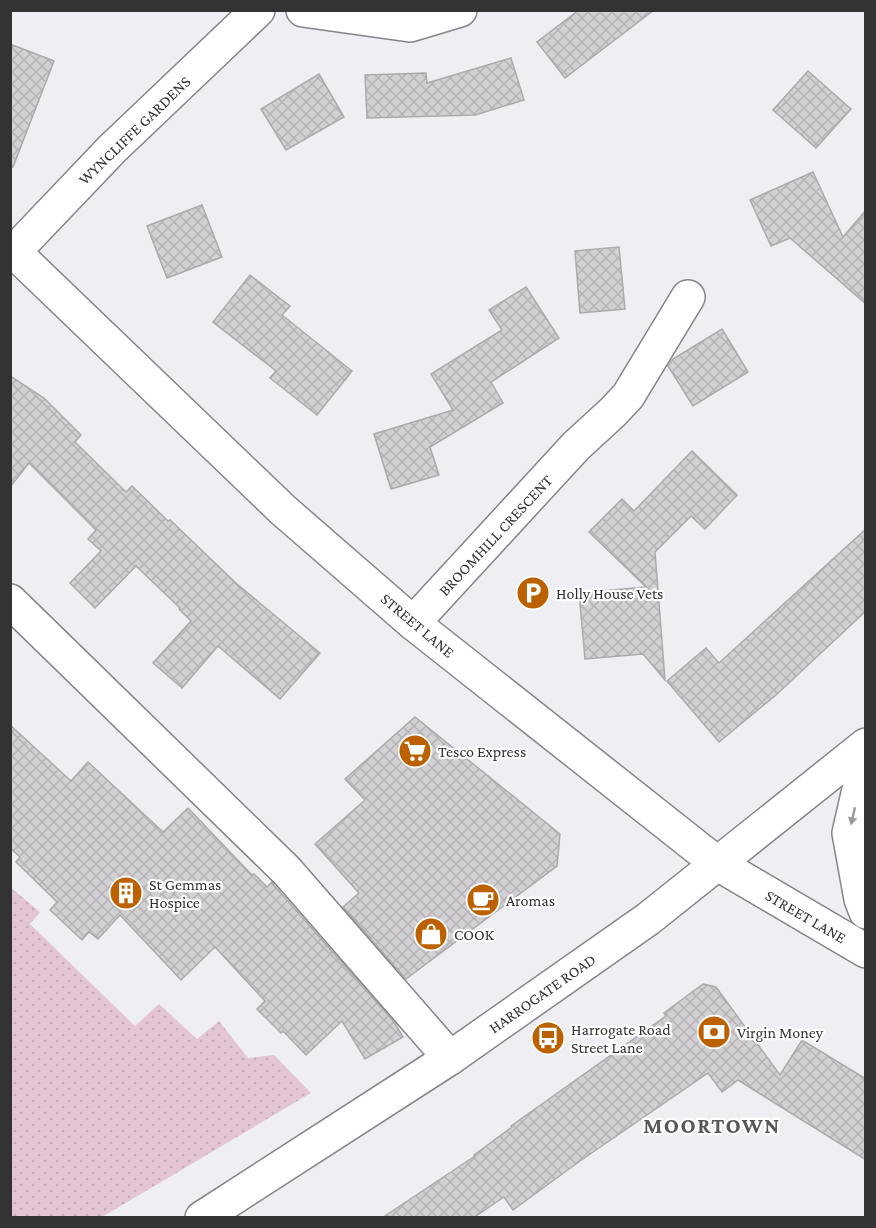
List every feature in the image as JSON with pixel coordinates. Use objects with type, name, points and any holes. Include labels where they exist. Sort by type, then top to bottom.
[{"type":"street","name":"WYNCLIFFE GARDENS","points":[[12,252],[112,150],[258,10]]},
{"type":"street","points":[[303,10],[410,25],[460,10]]},
{"type":"street","name":"STREET LANE","points":[[12,252],[283,510],[413,623],[718,864],[866,951]]},
{"type":"street","name":"BROOMHILL CRESCENT","points":[[413,623],[576,446],[628,396],[688,297]]},
{"type":"street","points":[[10,601],[287,871],[450,1058]]},
{"type":"street","name":"HARROGATE ROAD","points":[[202,1218],[450,1058],[648,919],[866,745]]},
{"type":"street","points":[[866,759],[849,833],[861,899],[866,912]]},
{"type":"shaded area","points":[[10,887],[40,912],[30,924],[135,1026],[159,1004],[197,1039],[219,1021],[248,1058],[274,1055],[311,1093],[102,1217],[11,1217]]},
{"type":"building","points":[[579,10],[654,10],[565,78],[537,42]]},
{"type":"building","points":[[10,44],[54,61],[13,167],[10,167]]},
{"type":"building","points":[[511,58],[524,100],[475,115],[367,118],[365,75],[426,73],[427,83]]},
{"type":"building","points":[[808,71],[851,109],[816,148],[773,110]]},
{"type":"building","points":[[319,74],[344,117],[286,150],[261,109]]},
{"type":"building","points":[[813,172],[843,237],[866,210],[866,304],[790,238],[771,246],[750,200]]},
{"type":"building","points":[[202,205],[222,257],[167,278],[147,226]]},
{"type":"building","points":[[619,247],[625,309],[580,313],[575,251]]},
{"type":"building","points":[[250,275],[290,306],[282,315],[352,371],[317,415],[270,378],[276,371],[213,322]]},
{"type":"building","points":[[526,287],[559,338],[491,382],[503,403],[430,447],[439,475],[391,489],[374,434],[453,410],[431,374],[502,330],[489,310]]},
{"type":"building","points":[[722,329],[748,372],[693,406],[668,366],[673,359]]},
{"type":"building","points":[[10,376],[44,398],[81,435],[75,442],[126,492],[132,486],[237,584],[320,653],[280,699],[218,646],[182,688],[153,663],[191,621],[136,566],[95,608],[70,583],[101,551],[88,539],[96,530],[29,463],[10,487]]},
{"type":"building","points":[[692,451],[737,495],[705,529],[691,516],[655,552],[665,680],[643,654],[585,659],[579,593],[646,587],[589,532],[622,499],[634,511]]},
{"type":"building","points":[[866,529],[866,611],[776,695],[719,742],[667,681],[706,648],[719,663]]},
{"type":"building","points":[[415,717],[560,834],[557,866],[406,979],[343,907],[359,893],[315,844],[365,800],[345,779]]},
{"type":"building","name":"St Gemmas Hospice","points":[[10,725],[71,781],[88,762],[163,832],[188,808],[252,875],[254,874],[267,887],[272,882],[394,1022],[403,1037],[365,1059],[342,1021],[306,1055],[257,1009],[265,1001],[215,947],[181,980],[120,915],[98,939],[89,932],[82,940],[50,910],[57,902],[16,862],[20,857],[10,848]]},
{"type":"building","points":[[703,984],[716,987],[780,1075],[802,1040],[866,1079],[866,1160],[738,1080],[722,1092],[708,1073],[513,1210],[504,1197],[473,1218],[382,1218],[475,1156],[511,1126],[666,1016],[664,1013]]},
{"type":"place","name":"Holly House Vets","points":[[533,593]]},
{"type":"place","name":"Tesco Express","points":[[415,751]]},
{"type":"place","name":"St Gemmas Hospice","points":[[126,893]]},
{"type":"place","name":"Aromas","points":[[483,900]]},
{"type":"place","name":"COOK","points":[[431,934]]},
{"type":"place","name":"Virgin Money","points":[[714,1032]]},
{"type":"place","name":"Harrogate Road Street Lane","points":[[548,1038]]},
{"type":"district","name":"MOORTOWN","points":[[712,1125]]}]
